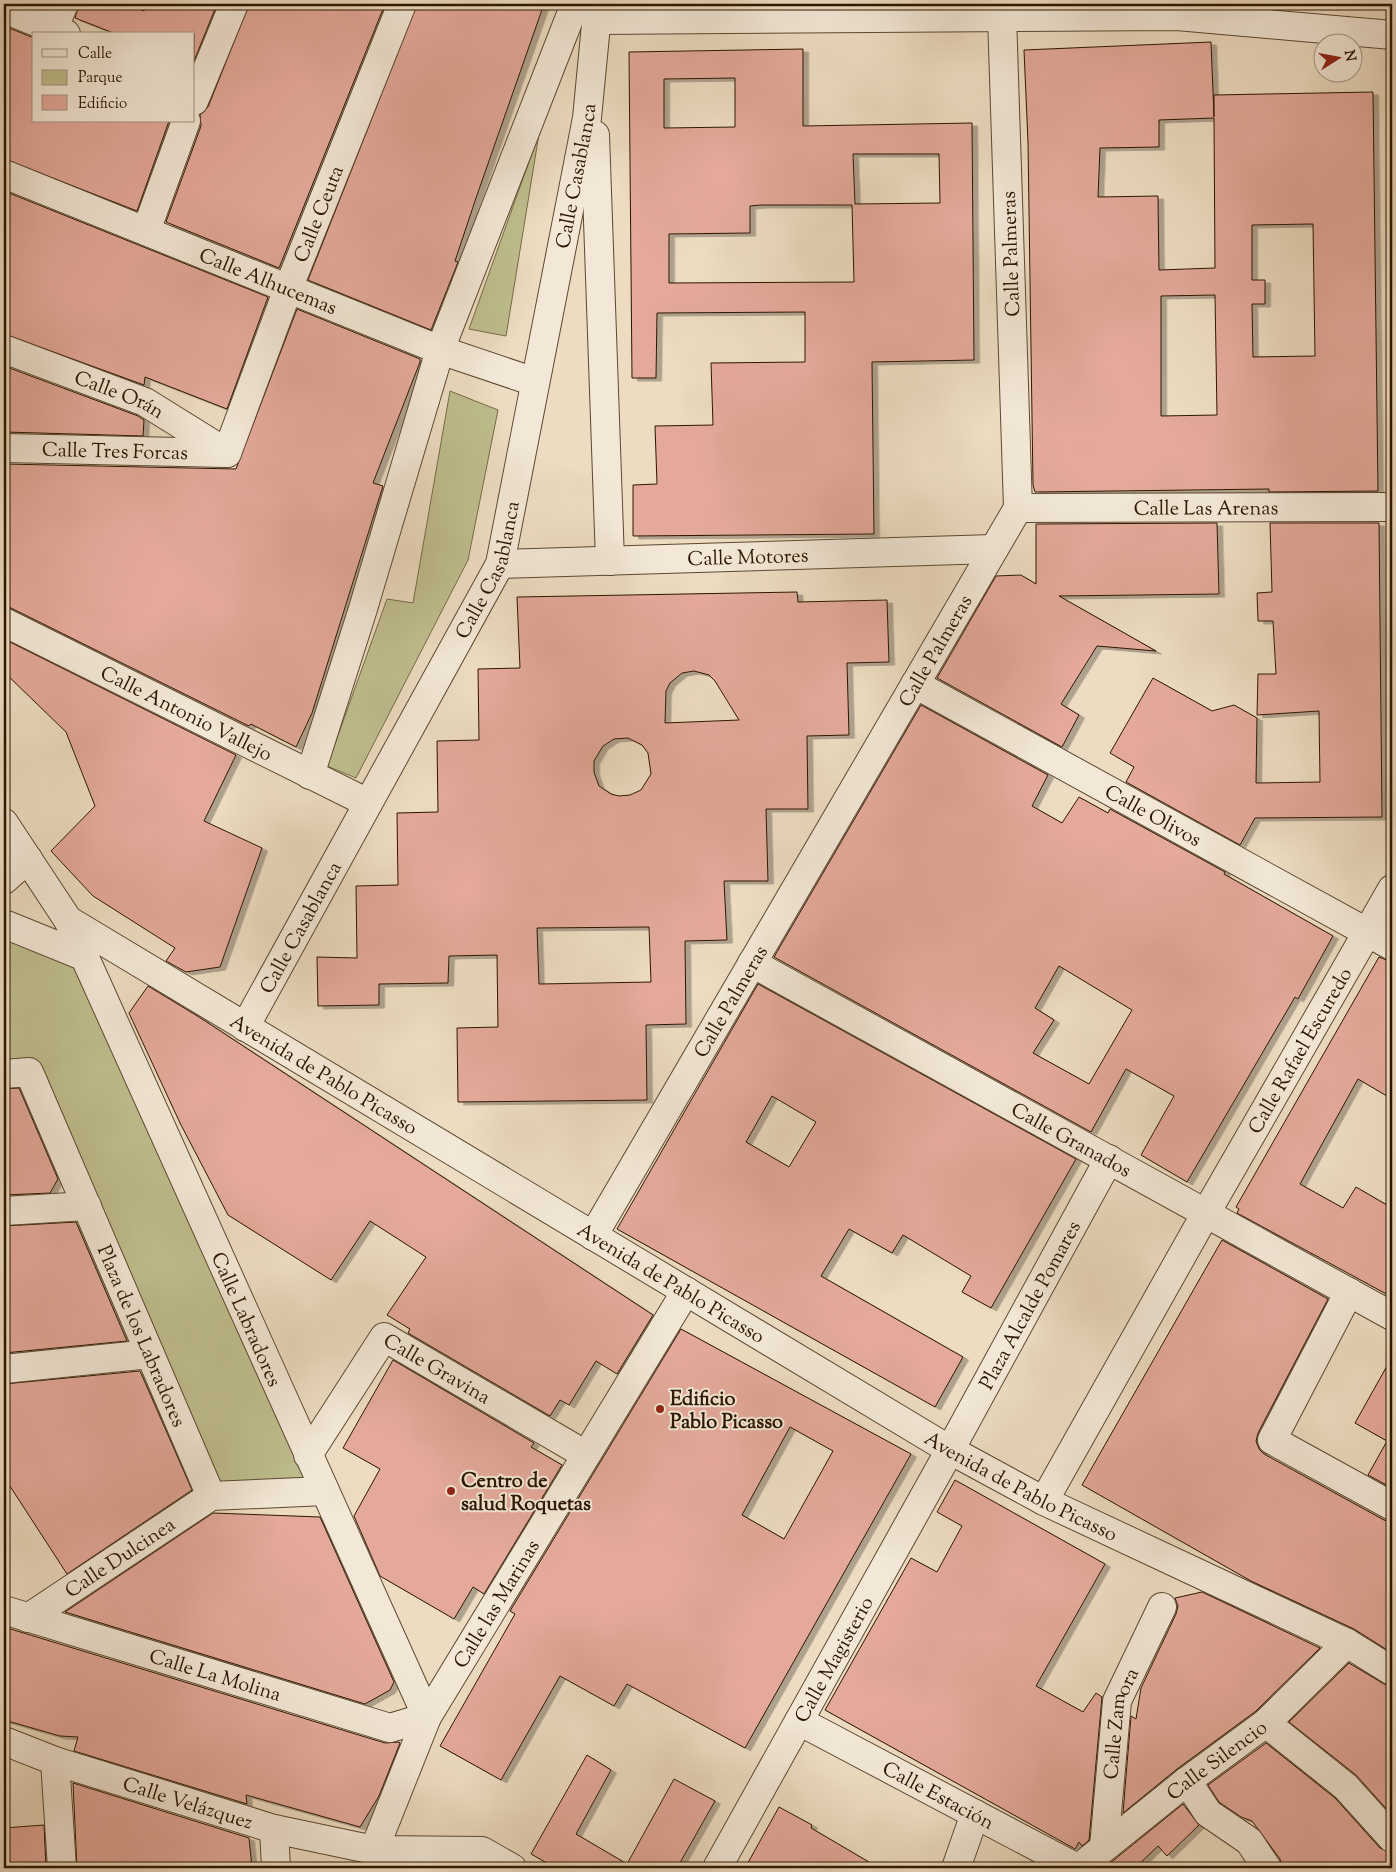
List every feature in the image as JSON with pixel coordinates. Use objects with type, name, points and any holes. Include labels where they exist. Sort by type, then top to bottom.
[{"type":"street","points":[[4,9],[60,31],[64,4]]},
{"type":"street","points":[[196,90],[234,4]]},
{"type":"street","name":"Calle Ceuta","points":[[227,454],[288,289],[402,4]]},
{"type":"street","points":[[310,776],[362,612],[440,350],[588,8],[1010,10],[1177,16],[1392,35]]},
{"type":"street","name":"Calle Casablanca","points":[[588,8],[592,64],[610,561]]},
{"type":"street","name":"Calle Palmeras","points":[[593,1236],[1018,508],[1010,10]]},
{"type":"street","name":"Calle Casablanca","points":[[245,1027],[500,564],[587,118],[592,64]]},
{"type":"street","points":[[146,231],[186,122]]},
{"type":"street","name":"Calle Alhucemas","points":[[4,174],[440,350],[535,382]]},
{"type":"street","name":"Calle Orán","points":[[4,349],[145,402],[227,454]]},
{"type":"street","name":"Calle Tres Forcas","points":[[4,448],[227,454]]},
{"type":"street","name":"Calle Las Arenas","points":[[1018,508],[1392,507]]},
{"type":"street","name":"Calle Motores","points":[[500,564],[994,549]]},
{"type":"street","name":"Calle Antonio Vallejo","points":[[4,622],[368,804]]},
{"type":"street","name":"Calle Olivos","points":[[915,684],[1392,946]]},
{"type":"street","name":"Avenida de Pablo Picasso","points":[[4,822],[68,920],[950,1450],[1044,1500],[1347,1643],[1392,1671]]},
{"type":"street","points":[[4,880],[28,859]]},
{"type":"street","name":"Calle Rafael Escuredo","points":[[1206,1212],[1392,889]]},
{"type":"street","name":"Calle Labradores","points":[[68,920],[426,1717]]},
{"type":"street","points":[[4,924],[83,956]]},
{"type":"street","name":"Calle Granados","points":[[752,963],[1392,1316]]},
{"type":"street","name":"Plaza de los Labradores","points":[[17,1073],[87,1206],[211,1496]]},
{"type":"street","name":"Plaza Alcalde Pomares","points":[[950,1450],[1109,1159]]},
{"type":"street","points":[[4,1211],[87,1206]]},
{"type":"street","points":[[1044,1500],[1206,1212]]},
{"type":"street","name":"Calle las Marinas","points":[[374,1850],[426,1717],[686,1291]]},
{"type":"street","points":[[1349,1292],[1272,1440],[1392,1506]]},
{"type":"street","name":"Calle Gravina","points":[[308,1455],[384,1337],[586,1455]]},
{"type":"street","points":[[4,1369],[150,1354]]},
{"type":"street","name":"Calle Magisterio","points":[[717,1868],[950,1450]]},
{"type":"street","points":[[211,1496],[324,1491]]},
{"type":"street","name":"Calle Dulcinea","points":[[16,1614],[211,1496]]},
{"type":"street","name":"Calle Zamora","points":[[1104,1847],[1117,1701],[1162,1607]]},
{"type":"street","name":"Calle La Molina","points":[[16,1614],[390,1728],[426,1717]]},
{"type":"street","name":"Calle Silencio","points":[[1078,1868],[1187,1781],[1266,1723],[1347,1643]]},
{"type":"street","name":"Calle Estación","points":[[799,1721],[1078,1868]]},
{"type":"street","points":[[1266,1723],[1346,1787],[1392,1838]]},
{"type":"street","name":"Calle Velázquez","points":[[4,1741],[55,1761],[274,1829],[374,1850],[483,1860]]},
{"type":"street","points":[[55,1761],[62,1868]]},
{"type":"street","points":[[1187,1781],[1208,1813],[1249,1841],[1267,1868]]},
{"type":"street","points":[[956,1868],[975,1814]]},
{"type":"street","points":[[274,1829],[276,1868]]},
{"type":"street","points":[[483,1860],[512,1868]]},
{"type":"green space","points":[[539,134],[506,336],[469,329]]},
{"type":"green space","points":[[450,391],[498,410],[468,560],[356,778],[327,766],[387,599],[413,603]]},
{"type":"green space","points":[[4,924],[83,956],[325,1491],[211,1496],[15,1073],[4,1044]]},
{"type":"building","points":[[79,4],[128,4],[144,11],[146,4],[217,4],[195,59],[195,32],[111,32],[75,18]]},
{"type":"building","points":[[249,4],[385,4],[279,268],[166,222],[201,126],[200,115],[208,107]]},
{"type":"building","points":[[417,4],[544,4],[455,261],[458,262],[431,330],[308,280]]},
{"type":"building","points":[[4,26],[32,37],[32,122],[169,122],[137,211],[4,159]]},
{"type":"building","points":[[1211,42],[1214,117],[1214,95],[1373,92],[1378,491],[1269,492],[1269,489],[1035,492],[1033,485],[1028,142],[1024,50]],"holes":[[[1214,118],[1215,268],[1159,270],[1158,196],[1098,197],[1100,148],[1159,147],[1159,120]],[[1313,224],[1315,356],[1253,357],[1252,304],[1265,304],[1265,280],[1252,280],[1252,225]],[[1215,295],[1217,415],[1161,416],[1161,296]]]},
{"type":"building","points":[[803,49],[803,126],[972,123],[974,360],[872,362],[874,534],[633,536],[633,485],[657,484],[655,426],[713,425],[711,363],[805,362],[805,312],[657,313],[656,378],[632,378],[629,52]],"holes":[[[735,78],[735,127],[664,128],[664,79]],[[853,154],[939,154],[940,203],[855,204]],[[852,205],[854,282],[669,283],[669,234],[750,233],[750,206]]]},
{"type":"building","points":[[4,191],[268,297],[227,409],[145,377],[144,385],[4,334]]},
{"type":"building","points":[[297,309],[420,359],[420,362],[373,483],[383,486],[312,713],[296,747],[251,724],[249,726],[4,606],[4,464],[236,469]]},
{"type":"building","points":[[4,366],[138,416],[144,420],[143,436],[4,432]]},
{"type":"building","points":[[1217,523],[1219,594],[1059,596],[1156,651],[1097,646],[1061,704],[1079,715],[1062,747],[937,678],[996,576],[1021,575],[1036,584],[1036,524]]},
{"type":"building","points":[[1270,523],[1379,523],[1382,817],[1255,818],[1240,845],[1126,782],[1134,767],[1110,753],[1153,678],[1212,711],[1234,705],[1257,718],[1256,783],[1320,782],[1319,711],[1257,715],[1258,674],[1276,674],[1273,621],[1258,621],[1257,593],[1272,592]]},
{"type":"building","points":[[797,592],[798,602],[887,600],[889,662],[847,663],[849,735],[807,736],[808,809],[766,809],[768,881],[724,881],[727,940],[685,941],[686,1024],[646,1025],[647,1100],[458,1102],[457,1028],[498,1027],[497,955],[449,956],[448,983],[379,984],[379,1005],[318,1006],[317,957],[357,958],[356,886],[398,885],[397,813],[438,812],[437,741],[479,740],[478,669],[520,668],[517,597]],"holes":[[[694,671],[709,675],[715,681],[739,720],[665,723],[666,691],[670,683],[682,673]],[[628,738],[642,745],[648,753],[651,774],[641,790],[630,795],[619,796],[611,794],[599,786],[594,772],[594,761],[603,746],[614,739]],[[649,927],[651,982],[539,984],[537,928]]]},
{"type":"building","points":[[4,639],[236,755],[204,821],[262,848],[220,967],[186,972],[166,961],[175,948],[93,896],[51,851],[95,806],[66,732],[4,672]]},
{"type":"building","points":[[921,705],[1048,775],[1032,806],[1062,823],[1079,797],[1108,813],[1110,809],[1225,872],[1224,874],[1333,936],[1298,999],[1295,997],[1187,1182],[1141,1155],[1174,1096],[1126,1069],[1091,1132],[774,957]],"holes":[[[1059,966],[1132,1010],[1089,1084],[1033,1053],[1054,1020],[1035,1008]]]},
{"type":"building","points":[[1379,957],[1392,962],[1392,1099],[1358,1079],[1300,1184],[1343,1208],[1356,1187],[1392,1208],[1392,1297],[1237,1213],[1239,1209],[1236,1207]]},
{"type":"building","points":[[758,984],[1076,1159],[991,1308],[962,1292],[971,1276],[903,1235],[892,1253],[849,1229],[821,1276],[963,1357],[935,1407],[617,1229]],"holes":[[[772,1096],[816,1122],[789,1167],[746,1142]]]},
{"type":"building","points":[[148,986],[199,1017],[653,1315],[617,1374],[596,1361],[569,1405],[560,1400],[550,1416],[408,1333],[410,1329],[387,1315],[426,1257],[370,1221],[331,1280],[228,1215],[180,1123],[129,1013]]},
{"type":"building","points":[[19,1088],[58,1179],[50,1193],[4,1195],[4,1089]]},
{"type":"building","points":[[76,1222],[127,1341],[4,1353],[4,1226]]},
{"type":"building","points":[[1222,1240],[1328,1299],[1258,1433],[1256,1441],[1259,1449],[1264,1454],[1384,1520],[1392,1522],[1392,1653],[1354,1629],[1251,1581],[1082,1485]]},
{"type":"building","points":[[681,1329],[911,1454],[745,1748],[627,1684],[614,1706],[560,1676],[501,1780],[440,1746],[515,1614],[510,1611]],"holes":[[[790,1427],[833,1451],[784,1539],[742,1515]]]},
{"type":"building","points":[[1392,1357],[1392,1488],[1368,1475],[1387,1441],[1355,1423]]},
{"type":"building","name":"Centro de salud Roquetas","points":[[393,1360],[534,1443],[531,1447],[562,1465],[484,1594],[473,1587],[454,1619],[380,1576],[354,1516],[380,1469],[343,1448]]},
{"type":"building","points":[[140,1371],[192,1490],[67,1574],[4,1477],[4,1384]]},
{"type":"building","points":[[955,1480],[1105,1564],[1036,1686],[1083,1712],[1096,1693],[1102,1697],[1089,1840],[1082,1846],[1079,1842],[1075,1849],[825,1710],[911,1558],[937,1572],[962,1526],[937,1512]]},
{"type":"building","points":[[213,1513],[320,1517],[394,1682],[390,1690],[365,1704],[65,1612]]},
{"type":"building","points":[[1202,1592],[1320,1648],[1256,1711],[1177,1769],[1123,1813],[1131,1716],[1136,1719],[1141,1688],[1176,1614],[1178,1606],[1175,1598]]},
{"type":"building","points":[[4,1627],[385,1743],[400,1743],[379,1796],[360,1827],[246,1795],[247,1804],[74,1751],[78,1737],[60,1736],[4,1720]]},
{"type":"building","points":[[1349,1663],[1384,1684],[1392,1686],[1392,1815],[1356,1775],[1289,1722]]},
{"type":"building","points":[[1266,1743],[1335,1798],[1380,1848],[1392,1853],[1392,1868],[1282,1868],[1280,1859],[1252,1821],[1241,1817],[1219,1802],[1208,1785]]},
{"type":"building","points":[[587,1755],[611,1770],[576,1834],[627,1864],[674,1779],[715,1801],[677,1868],[556,1868],[531,1854]]},
{"type":"building","points":[[73,1783],[249,1838],[252,1868],[77,1868]]},
{"type":"building","points":[[1183,1804],[1199,1825],[1167,1856],[1158,1846],[1135,1868],[1104,1868]]},
{"type":"building","points":[[779,1807],[812,1825],[811,1828],[879,1868],[745,1868]]},
{"type":"building","points":[[44,1825],[46,1868],[4,1868],[4,1828]]},
{"type":"place","name":"Edificio Pablo Picasso","points":[[660,1409]]},
{"type":"place","name":"Centro de salud Roquetas","points":[[451,1491]]}]
